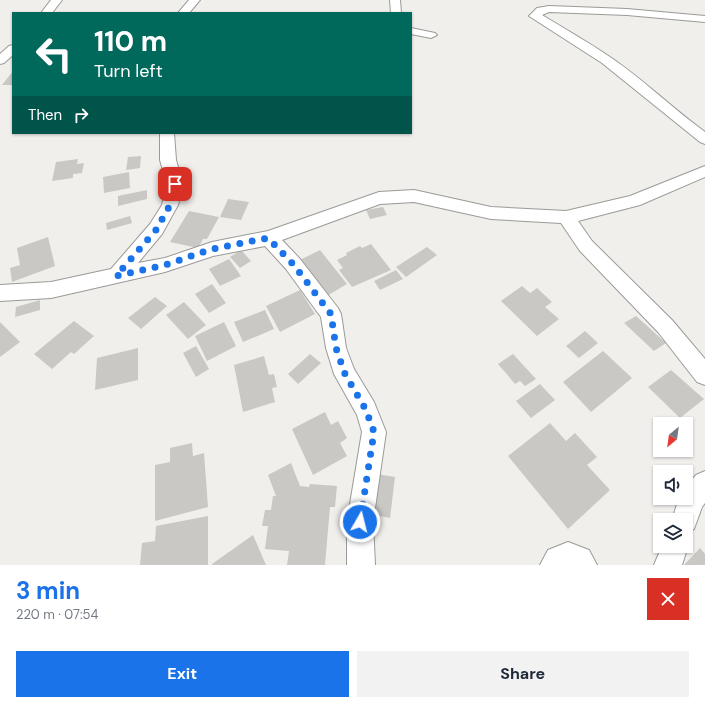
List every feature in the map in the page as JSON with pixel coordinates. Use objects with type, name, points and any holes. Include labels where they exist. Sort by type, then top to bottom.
[{"type":"street","points":[[47,12],[57,0]]},
{"type":"street","points":[[184,12],[195,0]]},
{"type":"street","points":[[395,0],[396,12]]},
{"type":"street","points":[[705,19],[627,12],[549,9],[541,10],[536,16],[606,60],[638,84],[674,116],[705,139]]},
{"type":"street","points":[[412,31],[431,35]]},
{"type":"street","points":[[0,60],[12,50]]},
{"type":"street","points":[[116,276],[156,230],[170,205],[175,184],[168,160],[168,134]]},
{"type":"street","points":[[0,293],[51,290],[165,265],[212,249],[268,238],[379,198],[414,196],[491,212],[566,217],[634,201],[705,171]]},
{"type":"street","points":[[566,217],[586,246],[611,274],[665,326],[705,375]]},
{"type":"street","points":[[268,238],[293,264],[331,314],[336,348],[345,374],[366,410],[374,432],[360,522],[361,565]]},
{"type":"street","points":[[687,513],[691,500],[705,484]]},
{"type":"street","points":[[668,565],[672,553]]},
{"type":"street","points":[[554,565],[558,560],[568,556],[579,560],[583,565]]},
{"type":"building","points":[[12,72],[12,85],[2,85]]},
{"type":"building","points":[[141,156],[140,168],[126,170],[128,157]]},
{"type":"building","points":[[78,159],[77,164],[84,163],[82,173],[73,174],[73,178],[52,181],[56,162]]},
{"type":"building","points":[[129,172],[130,188],[104,193],[103,177]]},
{"type":"building","points":[[147,190],[147,199],[118,206],[118,196]]},
{"type":"building","points":[[228,199],[249,202],[241,220],[220,217]]},
{"type":"building","points":[[383,207],[387,215],[370,219],[366,210]]},
{"type":"building","points":[[189,211],[219,217],[207,239],[203,239],[198,248],[170,242]]},
{"type":"building","points":[[130,216],[132,223],[107,230],[106,223]]},
{"type":"building","points":[[48,237],[55,266],[12,282],[10,268],[20,265],[17,248]]},
{"type":"building","points":[[371,244],[391,270],[352,287],[339,270],[343,268],[337,260],[347,255],[346,253],[360,246],[362,248]]},
{"type":"building","points":[[427,247],[437,255],[406,277],[396,267]]},
{"type":"building","points":[[241,250],[251,261],[240,268],[230,257]]},
{"type":"building","points":[[320,250],[347,284],[325,297],[298,261]]},
{"type":"building","points":[[229,259],[241,276],[220,286],[209,269]]},
{"type":"building","points":[[396,270],[403,279],[380,290],[374,281]]},
{"type":"building","points":[[212,284],[226,303],[209,313],[195,294]]},
{"type":"building","points":[[522,286],[530,293],[537,288],[552,302],[545,307],[559,319],[537,336],[501,301]]},
{"type":"building","points":[[300,290],[315,314],[280,332],[266,306]]},
{"type":"building","points":[[155,297],[167,306],[141,329],[128,318]]},
{"type":"building","points":[[40,300],[40,310],[15,317],[16,307]]},
{"type":"building","points":[[184,302],[206,325],[188,339],[166,315]]},
{"type":"building","points":[[265,310],[274,329],[243,342],[234,322]]},
{"type":"building","points":[[636,316],[666,343],[654,351],[624,323]]},
{"type":"building","points":[[74,321],[94,336],[74,354],[71,352],[52,369],[34,354]]},
{"type":"building","points":[[0,322],[20,342],[0,357]]},
{"type":"building","points":[[224,322],[236,346],[207,361],[195,336]]},
{"type":"building","points":[[585,331],[598,343],[579,358],[566,346]]},
{"type":"building","points":[[196,346],[209,369],[196,377],[183,353]]},
{"type":"building","points":[[138,348],[138,380],[95,390],[97,358]]},
{"type":"building","points":[[603,351],[632,378],[591,412],[563,382]]},
{"type":"building","points":[[310,354],[321,363],[298,384],[288,374]]},
{"type":"building","points":[[513,354],[536,379],[525,386],[520,381],[515,384],[498,364]]},
{"type":"building","points":[[264,356],[269,375],[274,374],[277,387],[272,388],[275,402],[243,412],[234,365]]},
{"type":"building","points":[[671,370],[704,399],[681,417],[679,417],[648,387]]},
{"type":"building","points":[[540,384],[555,400],[531,418],[516,401]]},
{"type":"building","points":[[325,412],[331,425],[338,421],[347,438],[340,443],[347,456],[313,475],[292,429]]},
{"type":"building","points":[[550,423],[566,441],[575,433],[597,457],[587,465],[610,490],[568,529],[508,456]]},
{"type":"building","points":[[192,443],[193,456],[204,453],[208,507],[155,521],[155,465],[170,462],[170,448]]},
{"type":"building","points":[[291,463],[300,486],[309,487],[310,484],[337,486],[335,507],[330,507],[325,565],[287,565],[289,551],[265,549],[268,526],[262,526],[265,510],[271,510],[273,496],[276,496],[268,475]]},
{"type":"building","points":[[371,473],[395,477],[390,518],[365,513]]},
{"type":"building","points":[[208,516],[208,565],[140,565],[142,543],[155,541],[156,526]]},
{"type":"building","points":[[253,535],[266,565],[212,565],[212,564]]},
{"type":"building","points":[[700,548],[705,554],[705,565],[684,565]]},
{"type":"route","points":[[175,184],[170,205],[156,230],[116,276],[165,265],[212,249],[268,238],[280,250],[293,264],[331,314],[336,348],[345,374],[366,410],[374,432],[368,462],[360,522]]}]
